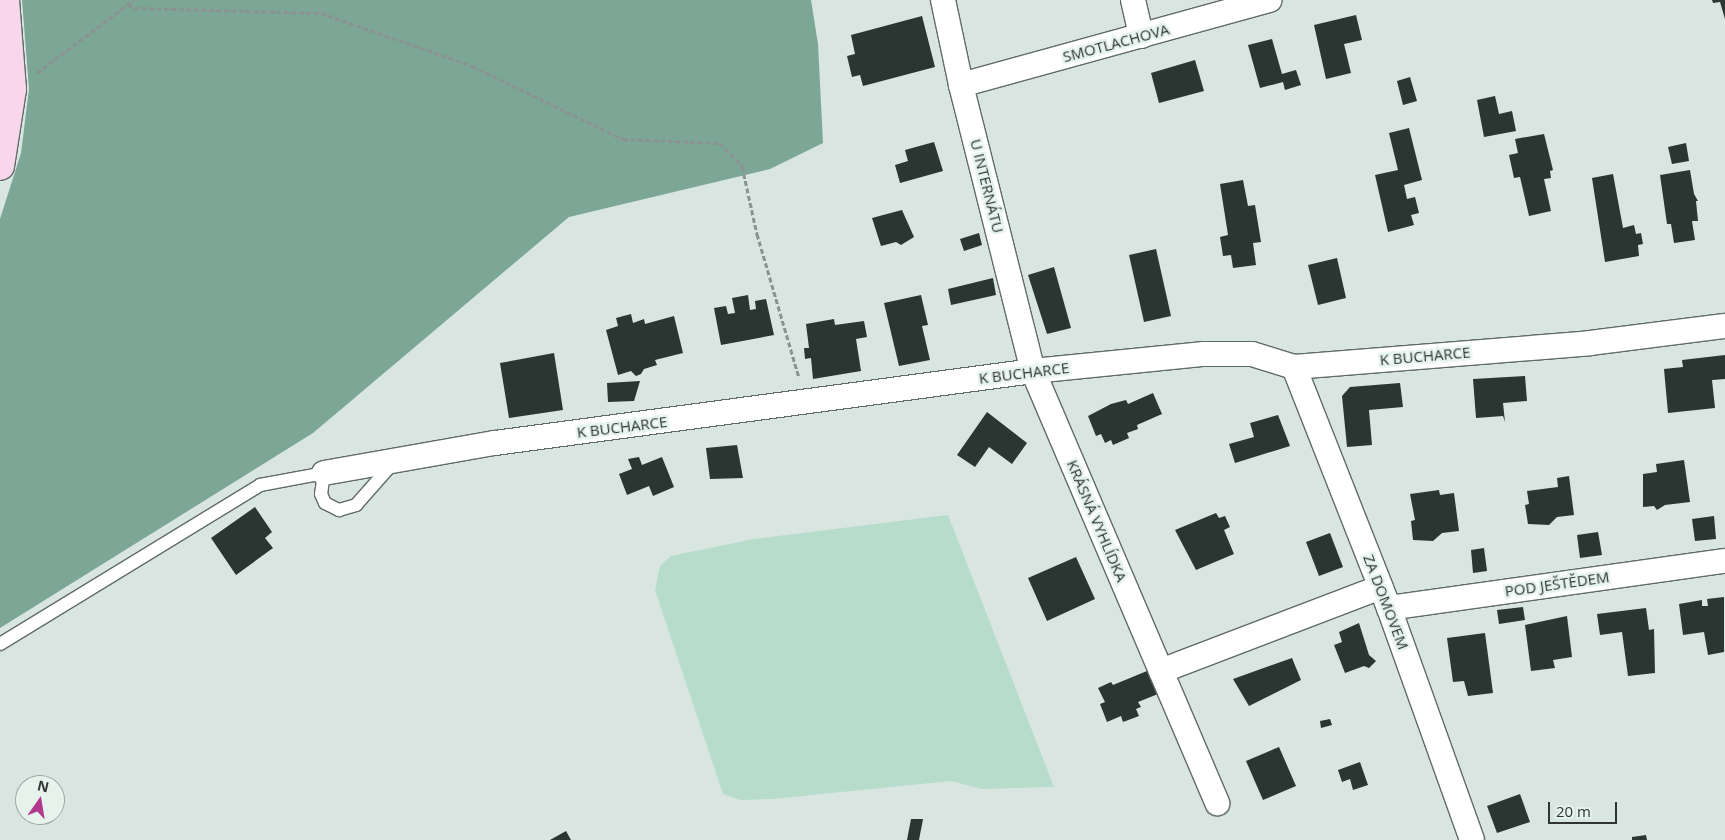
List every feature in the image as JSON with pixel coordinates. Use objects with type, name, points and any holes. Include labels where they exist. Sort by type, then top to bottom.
[{"type":"street","points":[[0,166],[12,89],[5,0]]},
{"type":"street","name":"U INTERNÁTU","points":[[943,0],[961,85],[1033,371]]},
{"type":"street","points":[[1133,0],[1141,36]]},
{"type":"street","name":"SMOTLACHOVA","points":[[961,85],[1270,0]]},
{"type":"street","name":"K BUCHARCE","points":[[324,473],[494,443],[806,403],[1033,371],[1204,354],[1252,354],[1294,367],[1590,343],[1725,326]]},
{"type":"street","name":"ZA DOMOVEM","points":[[1294,367],[1385,597],[1472,840]]},
{"type":"street","name":"KRÁSNÁ VYHLÍDKA","points":[[1033,371],[1217,802]]},
{"type":"street","name":"POD JEŠTĚDEM","points":[[1385,597],[1725,561]]},
{"type":"street","points":[[1161,671],[1385,597]]},
{"type":"lane","points":[[0,644],[260,485],[324,473],[321,494],[325,503],[339,510],[356,505],[395,461]]},
{"type":"path","points":[[12,89],[51,64],[134,0]]},
{"type":"path","points":[[128,4],[134,8],[143,9],[321,13],[472,66],[623,140],[720,143],[742,166],[757,234],[806,403]]},
{"type":"green space","points":[[22,0],[811,0],[818,44],[823,143],[770,169],[569,217],[313,433],[0,628],[0,219],[21,153],[29,89]]},
{"type":"green space","points":[[948,515],[1054,787],[982,789],[951,781],[772,799],[741,800],[723,794],[655,590],[660,566],[671,556],[754,539]]},
{"type":"building","points":[[1712,0],[1725,0],[1725,19],[1720,2],[1713,3]]},
{"type":"building","points":[[1356,15],[1362,40],[1344,44],[1351,73],[1326,79],[1314,25]]},
{"type":"building","points":[[922,16],[935,67],[863,86],[860,75],[852,77],[847,56],[855,54],[851,35]]},
{"type":"building","points":[[1272,39],[1282,74],[1296,70],[1301,85],[1285,90],[1283,82],[1260,88],[1248,45]]},
{"type":"building","points":[[1195,60],[1204,91],[1159,103],[1151,73]]},
{"type":"building","points":[[1410,77],[1417,101],[1403,105],[1397,81]]},
{"type":"building","points":[[1495,96],[1499,114],[1512,111],[1516,131],[1484,137],[1477,100]]},
{"type":"building","points":[[1409,128],[1422,180],[1404,185],[1407,199],[1415,197],[1419,213],[1411,215],[1414,225],[1388,232],[1375,175],[1398,170],[1389,133]]},
{"type":"building","points":[[1544,134],[1553,170],[1550,171],[1551,178],[1544,179],[1551,211],[1529,216],[1520,177],[1514,178],[1509,155],[1518,153],[1515,139]]},
{"type":"building","points":[[934,142],[943,171],[900,183],[895,165],[908,161],[905,150]]},
{"type":"building","points":[[1686,143],[1689,161],[1672,164],[1668,147]]},
{"type":"building","points":[[1690,170],[1694,194],[1698,201],[1696,201],[1698,221],[1692,221],[1695,240],[1674,243],[1671,224],[1667,224],[1660,175]]},
{"type":"building","points":[[1613,174],[1623,228],[1634,225],[1636,234],[1641,233],[1643,244],[1638,245],[1639,256],[1605,262],[1592,178]]},
{"type":"building","points":[[1243,180],[1248,206],[1255,205],[1261,242],[1253,243],[1256,265],[1233,268],[1231,255],[1223,256],[1220,237],[1228,235],[1220,184]]},
{"type":"building","points":[[902,210],[914,237],[901,245],[896,242],[881,246],[872,218]]},
{"type":"building","points":[[979,233],[982,245],[964,251],[960,239]]},
{"type":"building","points":[[1156,249],[1171,316],[1144,322],[1129,255]]},
{"type":"building","points":[[1337,258],[1346,298],[1318,305],[1308,265]]},
{"type":"building","points":[[1054,267],[1071,328],[1047,334],[1028,275]]},
{"type":"building","points":[[993,278],[996,295],[951,305],[948,289]]},
{"type":"building","points":[[748,295],[750,310],[756,309],[755,301],[766,299],[774,335],[721,345],[714,308],[726,306],[728,314],[735,313],[732,298]]},
{"type":"building","points":[[921,295],[928,325],[922,326],[930,360],[899,366],[884,303]]},
{"type":"building","points":[[631,314],[633,323],[644,319],[645,324],[674,316],[683,353],[655,360],[657,365],[644,369],[641,374],[636,376],[631,371],[618,375],[606,330],[618,326],[616,318]]},
{"type":"building","points":[[834,319],[835,325],[864,321],[867,337],[856,339],[861,371],[813,379],[811,358],[805,359],[804,348],[809,348],[806,324]]},
{"type":"building","points":[[554,353],[563,410],[509,418],[500,363]]},
{"type":"building","points":[[1725,355],[1725,379],[1712,380],[1715,408],[1668,413],[1664,369],[1683,367],[1682,360]]},
{"type":"building","points":[[1525,376],[1527,401],[1503,403],[1505,422],[1503,416],[1476,418],[1473,379]]},
{"type":"building","points":[[640,381],[634,401],[608,402],[607,383]]},
{"type":"building","points":[[1400,383],[1403,407],[1369,410],[1372,445],[1347,447],[1342,396],[1350,387]]},
{"type":"building","points":[[1153,393],[1162,414],[1137,425],[1138,429],[1127,433],[1129,438],[1113,445],[1111,440],[1105,443],[1101,434],[1096,436],[1088,416],[1111,404],[1126,400],[1128,404]]},
{"type":"building","points":[[987,412],[1027,443],[1012,464],[989,447],[975,467],[957,455]]},
{"type":"building","points":[[1278,415],[1290,446],[1235,463],[1229,444],[1254,437],[1250,423]]},
{"type":"building","points":[[737,445],[743,478],[710,479],[706,448]]},
{"type":"building","points":[[639,457],[642,465],[662,457],[674,487],[653,496],[649,486],[627,495],[619,474],[632,469],[628,459]]},
{"type":"building","points":[[1684,460],[1690,502],[1665,505],[1657,510],[1654,506],[1643,507],[1643,474],[1657,472],[1656,464]]},
{"type":"building","points":[[1569,476],[1574,515],[1557,517],[1549,525],[1528,524],[1525,505],[1529,504],[1527,491],[1558,487],[1557,478]]},
{"type":"building","points":[[1439,490],[1440,495],[1454,493],[1459,531],[1442,533],[1433,541],[1413,540],[1411,521],[1415,520],[1410,494]]},
{"type":"building","points":[[255,507],[272,532],[265,538],[273,548],[236,575],[211,538]]},
{"type":"building","points":[[1216,513],[1219,518],[1225,516],[1230,527],[1224,530],[1234,554],[1196,570],[1175,530]]},
{"type":"building","points":[[1714,516],[1716,539],[1695,541],[1692,519]]},
{"type":"building","points":[[1598,532],[1602,555],[1580,558],[1577,535]]},
{"type":"building","points":[[1330,533],[1343,567],[1319,576],[1306,542]]},
{"type":"building","points":[[1484,548],[1487,571],[1473,573],[1471,550]]},
{"type":"building","points":[[1076,557],[1095,599],[1047,621],[1028,578]]},
{"type":"building","points":[[1724,597],[1724,652],[1708,655],[1704,632],[1683,635],[1679,604],[1702,600],[1702,606],[1708,606],[1707,599]]},
{"type":"building","points":[[1523,607],[1525,620],[1499,624],[1497,610]]},
{"type":"building","points":[[1646,608],[1649,630],[1654,629],[1655,673],[1628,676],[1622,632],[1600,635],[1597,614]]},
{"type":"building","points":[[1567,616],[1572,657],[1553,660],[1555,668],[1531,671],[1525,625]]},
{"type":"building","points":[[1359,623],[1369,655],[1376,661],[1369,668],[1364,666],[1345,673],[1334,645],[1342,642],[1339,632]]},
{"type":"building","points":[[1485,633],[1493,693],[1468,696],[1464,681],[1453,682],[1447,638]]},
{"type":"building","points":[[1292,658],[1301,680],[1249,706],[1233,679]]},
{"type":"building","points":[[1147,671],[1158,694],[1138,702],[1141,707],[1136,709],[1139,716],[1123,722],[1121,716],[1107,722],[1100,704],[1105,702],[1098,688],[1111,682],[1113,685]]},
{"type":"building","points":[[1330,719],[1332,725],[1321,728],[1320,721]]},
{"type":"building","points":[[1279,747],[1296,786],[1263,800],[1246,761]]},
{"type":"building","points":[[1360,762],[1368,785],[1353,790],[1350,779],[1342,782],[1338,770]]},
{"type":"building","points":[[1520,794],[1530,822],[1497,833],[1487,806]]},
{"type":"building","points":[[911,819],[923,819],[919,840],[907,840]]},
{"type":"building","points":[[566,831],[571,840],[550,840]]},
{"type":"building","points":[[1646,835],[1647,840],[1632,840],[1632,837]]}]
